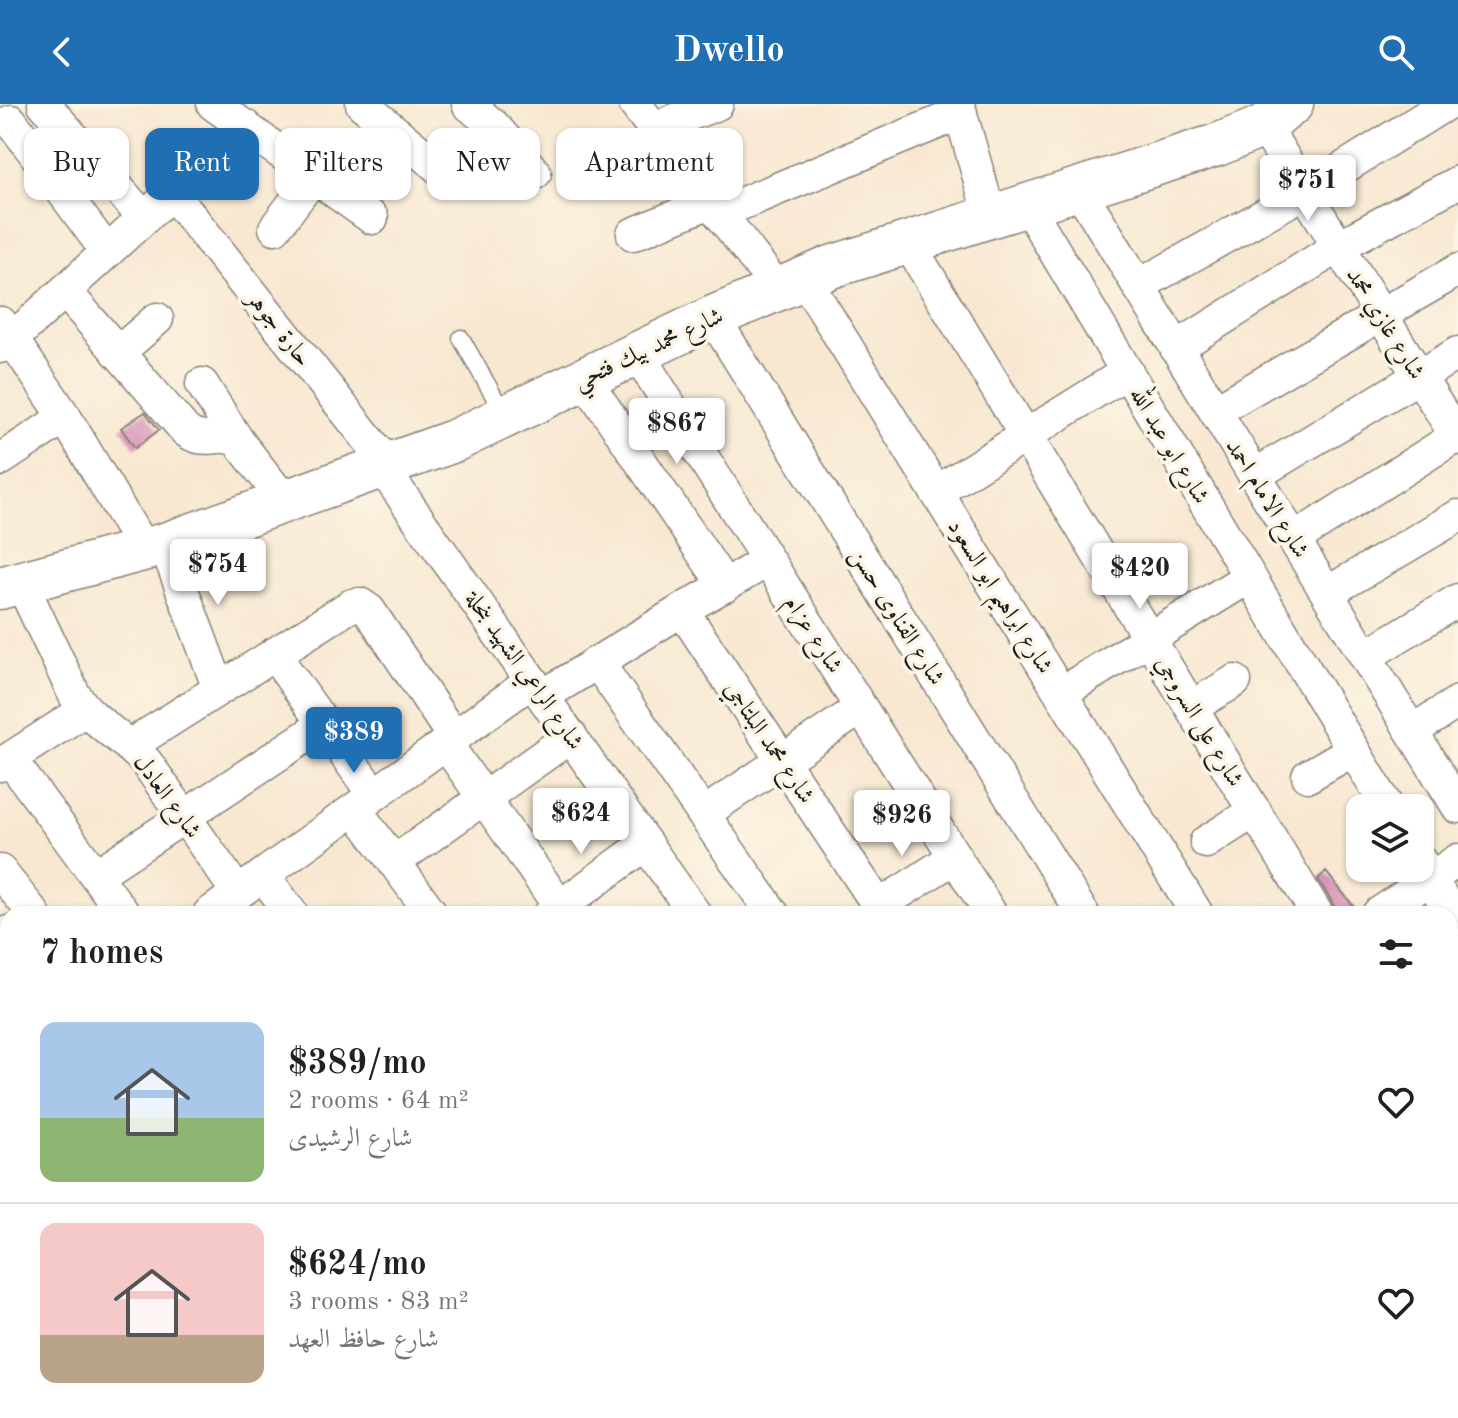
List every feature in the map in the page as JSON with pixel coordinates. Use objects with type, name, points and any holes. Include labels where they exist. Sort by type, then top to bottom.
[{"type":"street","points":[[44,104],[144,218]]},
{"type":"street","points":[[213,104],[275,147]]},
{"type":"street","points":[[362,104],[427,158]]},
{"type":"street","points":[[468,104],[496,128]]},
{"type":"street","points":[[644,116],[717,104]]},
{"type":"street","points":[[1138,286],[1305,192],[1446,104]]},
{"type":"street","points":[[633,234],[715,207],[959,109]]},
{"type":"street","name":"شارع ابو عبد الله","points":[[959,109],[1008,210],[1127,372],[1380,794]]},
{"type":"street","name":"شارع غازي محمد","points":[[1278,115],[1305,192],[1457,437]]},
{"type":"street","name":"شارع محمد بيك فتحي","points":[[10,585],[154,547],[454,441],[791,283],[907,241],[1217,145],[1278,115]]},
{"type":"street","name":"شارع ابراهيم ابو السعود","points":[[644,116],[715,207],[791,283],[936,492],[1192,906]]},
{"type":"street","points":[[11,121],[107,252]]},
{"type":"street","points":[[1176,348],[1339,246],[1458,182]]},
{"type":"street","name":"شارع الامام احمد","points":[[1079,189],[1412,731],[1454,792]]},
{"type":"street","points":[[164,200],[65,291],[4,336],[65,417],[154,547],[219,689]]},
{"type":"street","name":"حارة جوهر","points":[[177,200],[384,465]]},
{"type":"street","points":[[275,228],[296,200]]},
{"type":"street","points":[[348,200],[372,218]]},
{"type":"street","name":"شارع على السروجي","points":[[907,241],[1312,906]]},
{"type":"street","points":[[1215,411],[1458,270]]},
{"type":"street","points":[[65,291],[186,431],[195,438],[230,437],[238,441]]},
{"type":"street","name":"شارع القناوى حسن","points":[[713,317],[1078,906]]},
{"type":"street","points":[[118,353],[157,319]]},
{"type":"street","name":"شارع عزام","points":[[637,353],[986,906]]},
{"type":"street","points":[[1255,475],[1458,353]]},
{"type":"street","points":[[936,492],[1127,372]]},
{"type":"street","points":[[584,378],[725,586]]},
{"type":"street","points":[[202,384],[238,441],[284,500]]},
{"type":"street","points":[[0,460],[65,417]]},
{"type":"street","points":[[1294,539],[1457,437]]},
{"type":"street","name":"شارع الراعي الشهيد بنحلة","points":[[384,465],[689,906]]},
{"type":"street","points":[[1327,593],[1458,516]]},
{"type":"street","points":[[220,906],[450,741],[537,688],[597,662],[767,561]]},
{"type":"street","points":[[1061,693],[1249,577]]},
{"type":"street","name":"شارع العادل","points":[[10,585],[85,710],[131,745],[185,817],[251,884],[281,906]]},
{"type":"street","points":[[1366,656],[1458,600]]},
{"type":"street","points":[[131,745],[352,605],[364,606],[554,906]]},
{"type":"street","name":"شارع محمد البلتاجي","points":[[682,610],[879,906]]},
{"type":"street","points":[[274,654],[323,725],[394,862],[426,906]]},
{"type":"street","points":[[597,662],[767,906]]},
{"type":"street","points":[[1192,707],[1235,681]]},
{"type":"street","points":[[1412,731],[1458,702]]},
{"type":"street","points":[[703,814],[861,708]]},
{"type":"street","points":[[85,710],[5,762],[118,906]]},
{"type":"street","points":[[96,875],[323,725]]},
{"type":"street","points":[[394,862],[571,736]]},
{"type":"street","points":[[1308,776],[1353,750]]},
{"type":"street","points":[[1206,842],[1255,811]]},
{"type":"street","points":[[566,906],[646,844]]},
{"type":"street","points":[[888,906],[955,857]]},
{"type":"street","points":[[1434,867],[1458,860]]},
{"type":"street","points":[[0,871],[19,906]]},
{"type":"street","points":[[1387,906],[1412,882]]},
{"type":"street","points":[[1432,882],[1447,906]]},
{"type":"lane","points":[[461,338],[506,417]]},
{"type":"building","points":[[145,412],[159,430],[135,448],[121,428]]},
{"type":"building","points":[[1326,872],[1353,906],[1334,906],[1318,879]]}]
